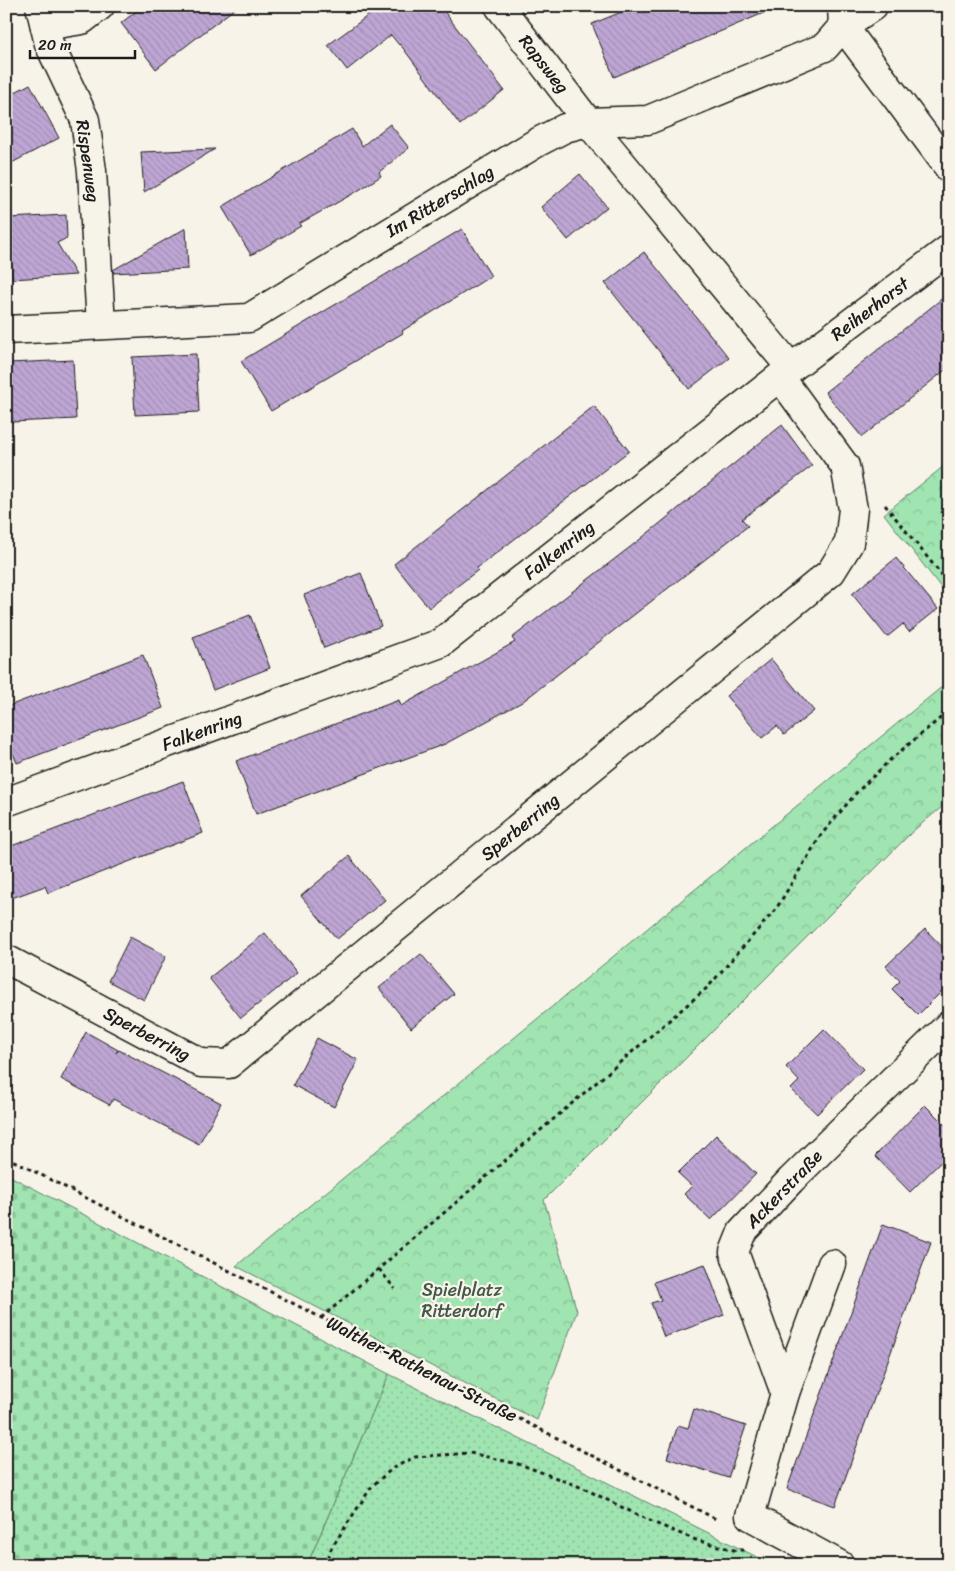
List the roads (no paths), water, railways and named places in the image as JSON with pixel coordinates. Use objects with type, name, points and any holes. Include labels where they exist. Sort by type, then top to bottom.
[{"type":"street","points":[[43,16],[82,20],[100,6]]},
{"type":"street","name":"Rapsweg","points":[[499,6],[588,122]]},
{"type":"street","name":"Im Ritterschlag","points":[[6,330],[249,318],[538,142],[565,128],[588,122],[648,120],[825,48],[842,16],[873,6]]},
{"type":"street","name":"Rispenweg","points":[[43,16],[49,44],[85,120],[92,171],[101,325]]},
{"type":"street","points":[[842,16],[949,168]]},
{"type":"street","points":[[588,122],[785,372]]},
{"type":"street","name":"Reiherhorst","points":[[785,372],[949,249]]},
{"type":"street","name":"Falkenring","points":[[6,802],[441,643],[785,372]]},
{"type":"street","name":"Sperberring","points":[[6,959],[201,1063],[229,1064],[831,572],[849,543],[853,509],[845,466],[785,372]]},
{"type":"street","name":"Ackerstraße","points":[[786,1393],[734,1252],[742,1232],[791,1180],[949,1025]]},
{"type":"street","points":[[832,1264],[786,1393],[750,1516],[840,1565]]},
{"type":"park label","name":"Spielplatz Ritterdorf","points":[[462,1300]]}]
